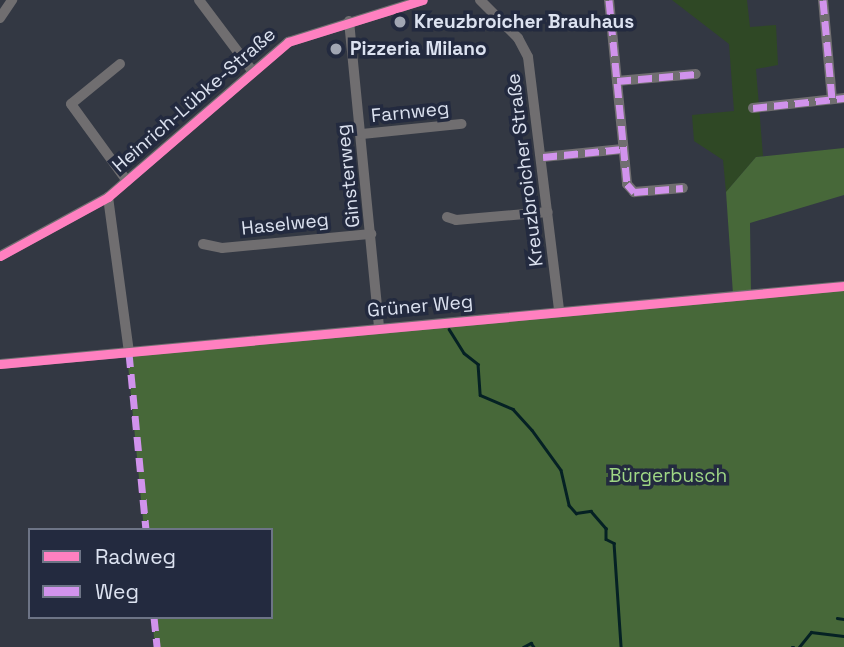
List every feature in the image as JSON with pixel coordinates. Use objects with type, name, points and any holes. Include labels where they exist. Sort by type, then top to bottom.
[{"type":"street","points":[[0,18],[12,0]]},
{"type":"street","points":[[199,0],[253,72]]},
{"type":"street","name":"Heinrich-Lübke-Straße","points":[[0,256],[108,197],[295,38],[423,0]]},
{"type":"street","name":"Kreuzbroicher Straße","points":[[480,0],[518,38],[528,58],[543,157],[559,311]]},
{"type":"street","points":[[608,0],[627,184],[634,192],[683,188]]},
{"type":"street","points":[[823,0],[832,99]]},
{"type":"street","name":"Ginsterweg","points":[[349,21],[379,327]]},
{"type":"street","points":[[120,64],[71,104],[127,181]]},
{"type":"street","points":[[617,81],[696,74]]},
{"type":"street","points":[[753,108],[844,98]]},
{"type":"street","name":"Farnweg","points":[[362,134],[461,124]]},
{"type":"street","points":[[543,157],[623,149]]},
{"type":"street","points":[[108,197],[129,353]]},
{"type":"street","points":[[447,217],[456,220],[548,212]]},
{"type":"street","name":"Haselweg","points":[[203,244],[222,248],[371,234]]},
{"type":"street","name":"Grüner Weg","points":[[0,365],[379,327],[844,286]]},
{"type":"green space","points":[[672,0],[747,0],[750,27],[776,25],[778,65],[756,69],[763,156],[756,157],[726,192],[723,160],[694,141],[692,115],[734,111],[729,44]]},
{"type":"green space","points":[[844,148],[844,195],[750,223],[751,292],[733,294],[726,192],[756,157]]},
{"type":"green space","name":"Bürgerbusch","points":[[844,288],[844,647],[155,647],[152,619],[273,619],[273,528],[144,528],[127,354]]},
{"type":"waterway","points":[[449,329],[464,353],[478,364],[480,395],[513,409],[561,470],[569,505],[576,513],[591,511],[606,528],[606,539],[614,543],[621,647]]},
{"type":"waterway","points":[[837,618],[844,619]]},
{"type":"waterway","points":[[799,647],[811,632],[844,636]]},
{"type":"waterway","points":[[523,647],[531,643],[534,647]]},
{"type":"marked path","points":[[609,0],[627,184],[634,192],[683,188]]},
{"type":"marked path","points":[[823,0],[832,99]]},
{"type":"marked path","points":[[617,81],[696,74]]},
{"type":"marked path","points":[[753,108],[844,98]]},
{"type":"marked path","points":[[543,157],[623,149]]},
{"type":"marked path","points":[[129,353],[146,528]]},
{"type":"marked path","points":[[154,619],[157,647]]},
{"type":"cycle path","points":[[0,256],[108,197],[288,42],[423,0]]},
{"type":"cycle path","points":[[0,364],[844,286]]},
{"type":"place","name":"Kreuzbroicher Brauhaus","points":[[400,22]]},
{"type":"place","name":"Pizzeria Milano","points":[[336,49]]}]
